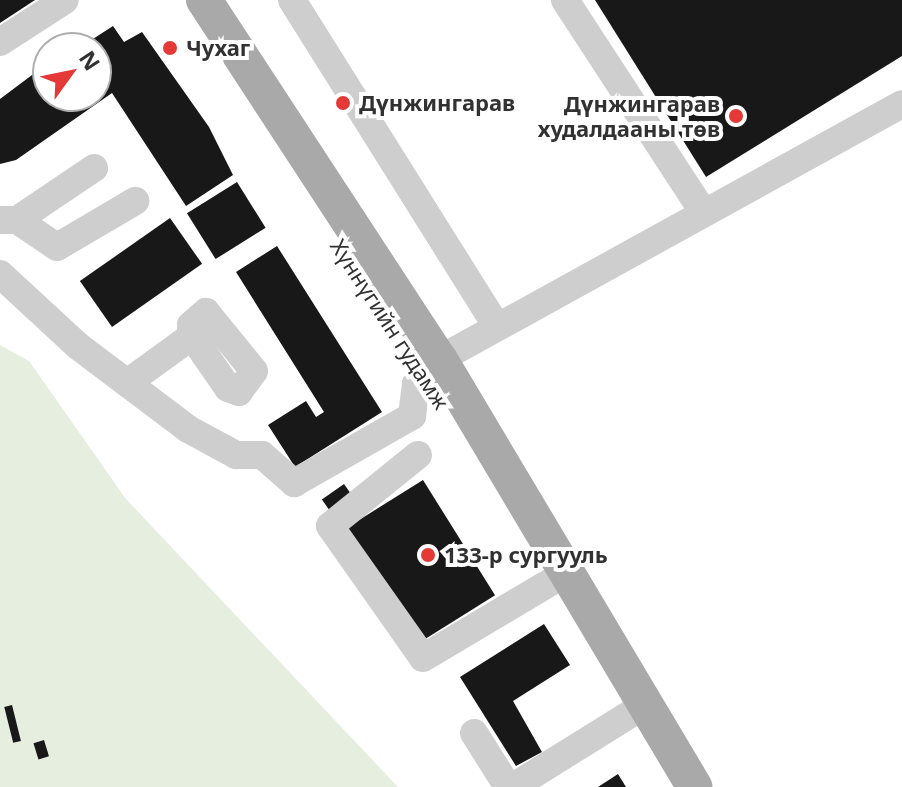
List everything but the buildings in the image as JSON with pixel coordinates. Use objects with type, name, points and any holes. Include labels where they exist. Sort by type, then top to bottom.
[{"type":"main road","name":"Хүннүгийн гудамж","points":[[177,0],[432,368],[554,580],[591,635],[607,645]]},
{"type":"main road","name":"Хүннүгийн гудамж","points":[[204,0],[695,787]]},
{"type":"street","points":[[0,42],[65,0]]},
{"type":"street","points":[[292,0],[496,325]]},
{"type":"street","points":[[565,0],[703,212]]},
{"type":"street","points":[[0,274],[127,383],[188,429],[236,455],[262,455],[294,483],[412,416],[432,368],[496,325],[902,104]]},
{"type":"street","points":[[94,168],[8,220],[57,247],[135,201]]},
{"type":"street","points":[[127,383],[192,336]]},
{"type":"street","points":[[418,455],[330,526],[423,658],[554,580]]},
{"type":"street","points":[[474,733],[510,787],[643,706]]},
{"type":"shaded area","points":[[0,345],[29,361],[126,499],[398,787],[0,787]]},
{"type":"place","name":"Чухаг","points":[[170,48]]},
{"type":"place","name":"Дүнжингарав","points":[[343,103]]},
{"type":"place","name":"Дүнжингарав худалдааны төв","points":[[736,116]]},
{"type":"place","name":"133-р сургууль","points":[[428,555]]}]
